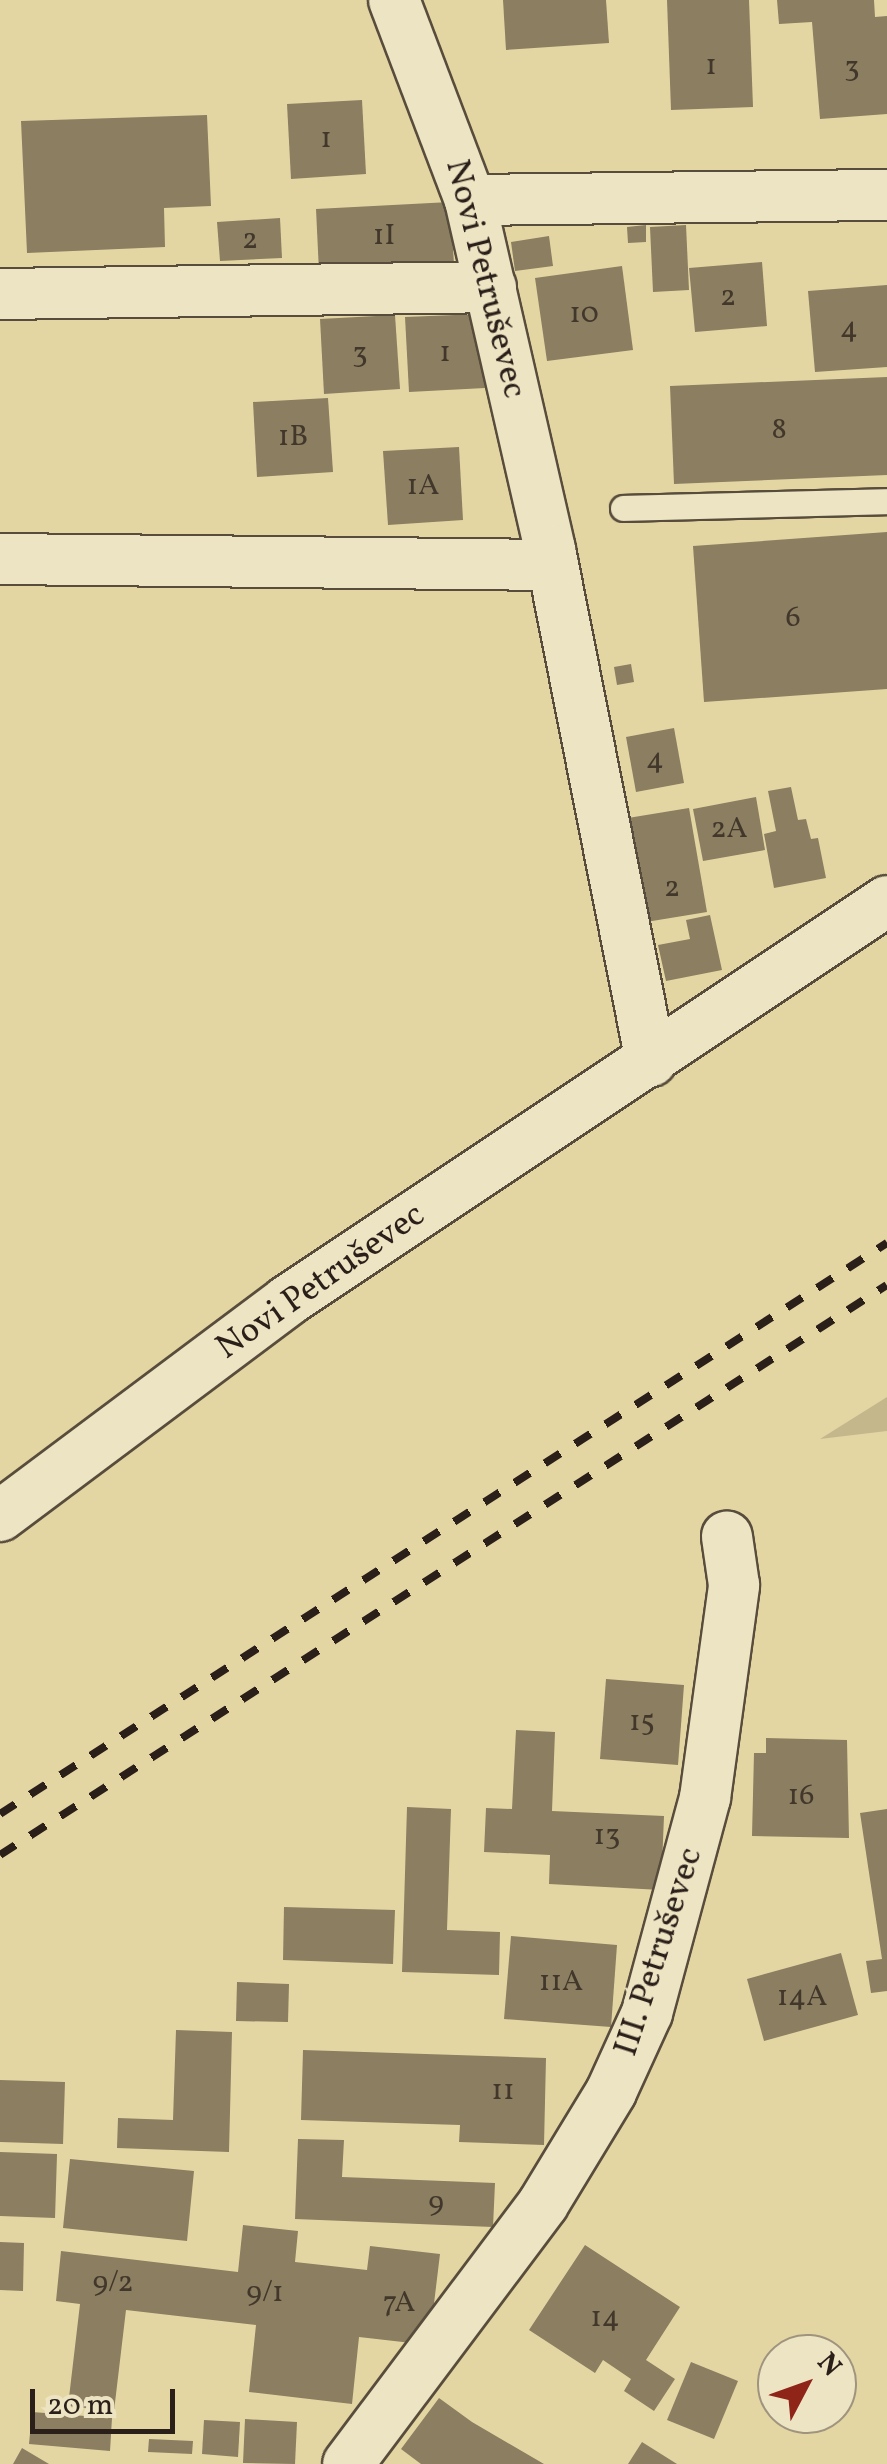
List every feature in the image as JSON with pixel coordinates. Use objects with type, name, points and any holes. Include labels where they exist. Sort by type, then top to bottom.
[{"type":"street","name":"Novi Petruševec","points":[[394,0],[470,200],[553,565],[651,1061]]},
{"type":"street","points":[[470,200],[887,195]]},
{"type":"street","points":[[0,294],[490,286]]},
{"type":"street","points":[[0,560],[553,565]]},
{"type":"street","name":"Novi Petruševec","points":[[0,1516],[286,1301],[887,900]]},
{"type":"street","name":"III. Petruševec","points":[[348,2464],[543,2204],[611,2092],[648,2012],[705,1798],[734,1585],[727,1537]]},
{"type":"lane","points":[[623,508],[887,502]]},
{"type":"shaded area","points":[[887,1397],[887,1431],[820,1439]]},
{"type":"building","points":[[503,0],[606,0],[609,43],[506,50]]},
{"type":"building","points":[[667,0],[749,0],[753,107],[671,110]]},
{"type":"building","points":[[777,0],[874,0],[875,17],[887,16],[887,114],[820,119],[812,22],[779,24]]},
{"type":"building","points":[[362,100],[366,174],[291,179],[287,104]]},
{"type":"building","points":[[207,115],[211,206],[164,208],[165,247],[27,253],[21,121]]},
{"type":"building","points":[[450,202],[454,264],[319,272],[316,209]]},
{"type":"building","points":[[280,218],[282,258],[220,261],[217,222]]},
{"type":"building","points":[[646,225],[646,242],[628,243],[627,227]]},
{"type":"building","points":[[686,225],[689,290],[653,292],[650,227]]},
{"type":"building","points":[[549,236],[553,266],[515,271],[511,242]]},
{"type":"building","points":[[762,262],[767,326],[695,332],[689,268]]},
{"type":"building","points":[[622,266],[633,350],[547,361],[535,278]]},
{"type":"building","points":[[887,285],[887,367],[815,372],[808,291]]},
{"type":"building","points":[[480,314],[485,388],[409,392],[405,317]]},
{"type":"building","points":[[395,315],[400,389],[324,394],[320,319]]},
{"type":"building","points":[[887,377],[887,475],[674,484],[670,386]]},
{"type":"building","points":[[328,398],[333,472],[257,477],[253,402]]},
{"type":"building","points":[[459,447],[463,520],[388,525],[383,451]]},
{"type":"building","points":[[887,532],[887,689],[704,702],[693,546]]},
{"type":"building","points":[[631,664],[634,682],[617,685],[614,667]]},
{"type":"building","points":[[674,728],[684,783],[636,792],[626,737]]},
{"type":"building","points":[[791,787],[798,820],[806,819],[811,839],[818,838],[826,878],[774,888],[764,834],[776,831],[768,791]]},
{"type":"building","points":[[756,797],[765,850],[703,861],[693,809]]},
{"type":"building","points":[[689,808],[707,912],[646,922],[628,818]]},
{"type":"building","points":[[710,915],[722,970],[666,981],[658,945],[690,939],[686,920]]},
{"type":"building","points":[[606,1679],[684,1685],[678,1765],[600,1759]]},
{"type":"building","points":[[516,1730],[555,1732],[552,1811],[664,1816],[661,1890],[549,1884],[550,1855],[484,1852],[486,1808],[512,1809]]},
{"type":"building","points":[[766,1738],[847,1740],[849,1838],[752,1836],[754,1753],[766,1753]]},
{"type":"building","points":[[407,1807],[451,1809],[447,1930],[500,1932],[499,1975],[402,1972]]},
{"type":"building","points":[[887,1809],[887,1991],[871,1993],[866,1961],[882,1959],[860,1813]]},
{"type":"building","points":[[284,1907],[395,1910],[393,1964],[283,1960]]},
{"type":"building","points":[[511,1936],[617,1945],[611,2027],[504,2019]]},
{"type":"building","points":[[841,1953],[858,2015],[764,2041],[747,1979]]},
{"type":"building","points":[[237,1982],[289,1984],[288,2022],[236,2021]]},
{"type":"building","points":[[176,2030],[232,2032],[229,2152],[117,2148],[118,2118],[173,2120]]},
{"type":"building","points":[[303,2050],[546,2058],[544,2145],[459,2142],[460,2125],[301,2120]]},
{"type":"building","points":[[0,2080],[65,2082],[63,2144],[0,2142]]},
{"type":"building","points":[[298,2139],[344,2140],[342,2177],[495,2183],[493,2227],[295,2219]]},
{"type":"building","points":[[0,2152],[57,2154],[55,2218],[0,2216]]},
{"type":"building","points":[[70,2159],[194,2171],[187,2241],[63,2228]]},
{"type":"building","points":[[243,2225],[298,2231],[295,2262],[367,2270],[370,2246],[440,2254],[429,2345],[359,2337],[352,2404],[249,2392],[256,2325],[126,2310],[114,2411],[68,2406],[80,2304],[56,2301],[61,2251],[238,2272]]},
{"type":"building","points":[[0,2242],[24,2243],[23,2291],[0,2290]]},
{"type":"building","points":[[585,2245],[680,2307],[646,2360],[675,2379],[654,2411],[624,2391],[631,2379],[603,2360],[595,2373],[529,2330]]},
{"type":"building","points":[[691,2362],[738,2381],[714,2439],[667,2420]]},
{"type":"building","points":[[439,2398],[544,2464],[421,2464],[401,2449]]},
{"type":"building","points":[[32,2412],[112,2418],[110,2451],[29,2444]]},
{"type":"building","points":[[245,2419],[297,2422],[295,2464],[243,2463]]},
{"type":"building","points":[[204,2420],[240,2422],[238,2457],[202,2454]]},
{"type":"building","points":[[149,2439],[193,2441],[192,2454],[148,2452]]},
{"type":"building","points":[[642,2442],[677,2464],[628,2464]]},
{"type":"building","points":[[22,2448],[49,2464],[13,2464]]},
{"type":"railway","points":[[0,1814],[887,1243]]},
{"type":"railway","points":[[0,1855],[887,1285]]}]
